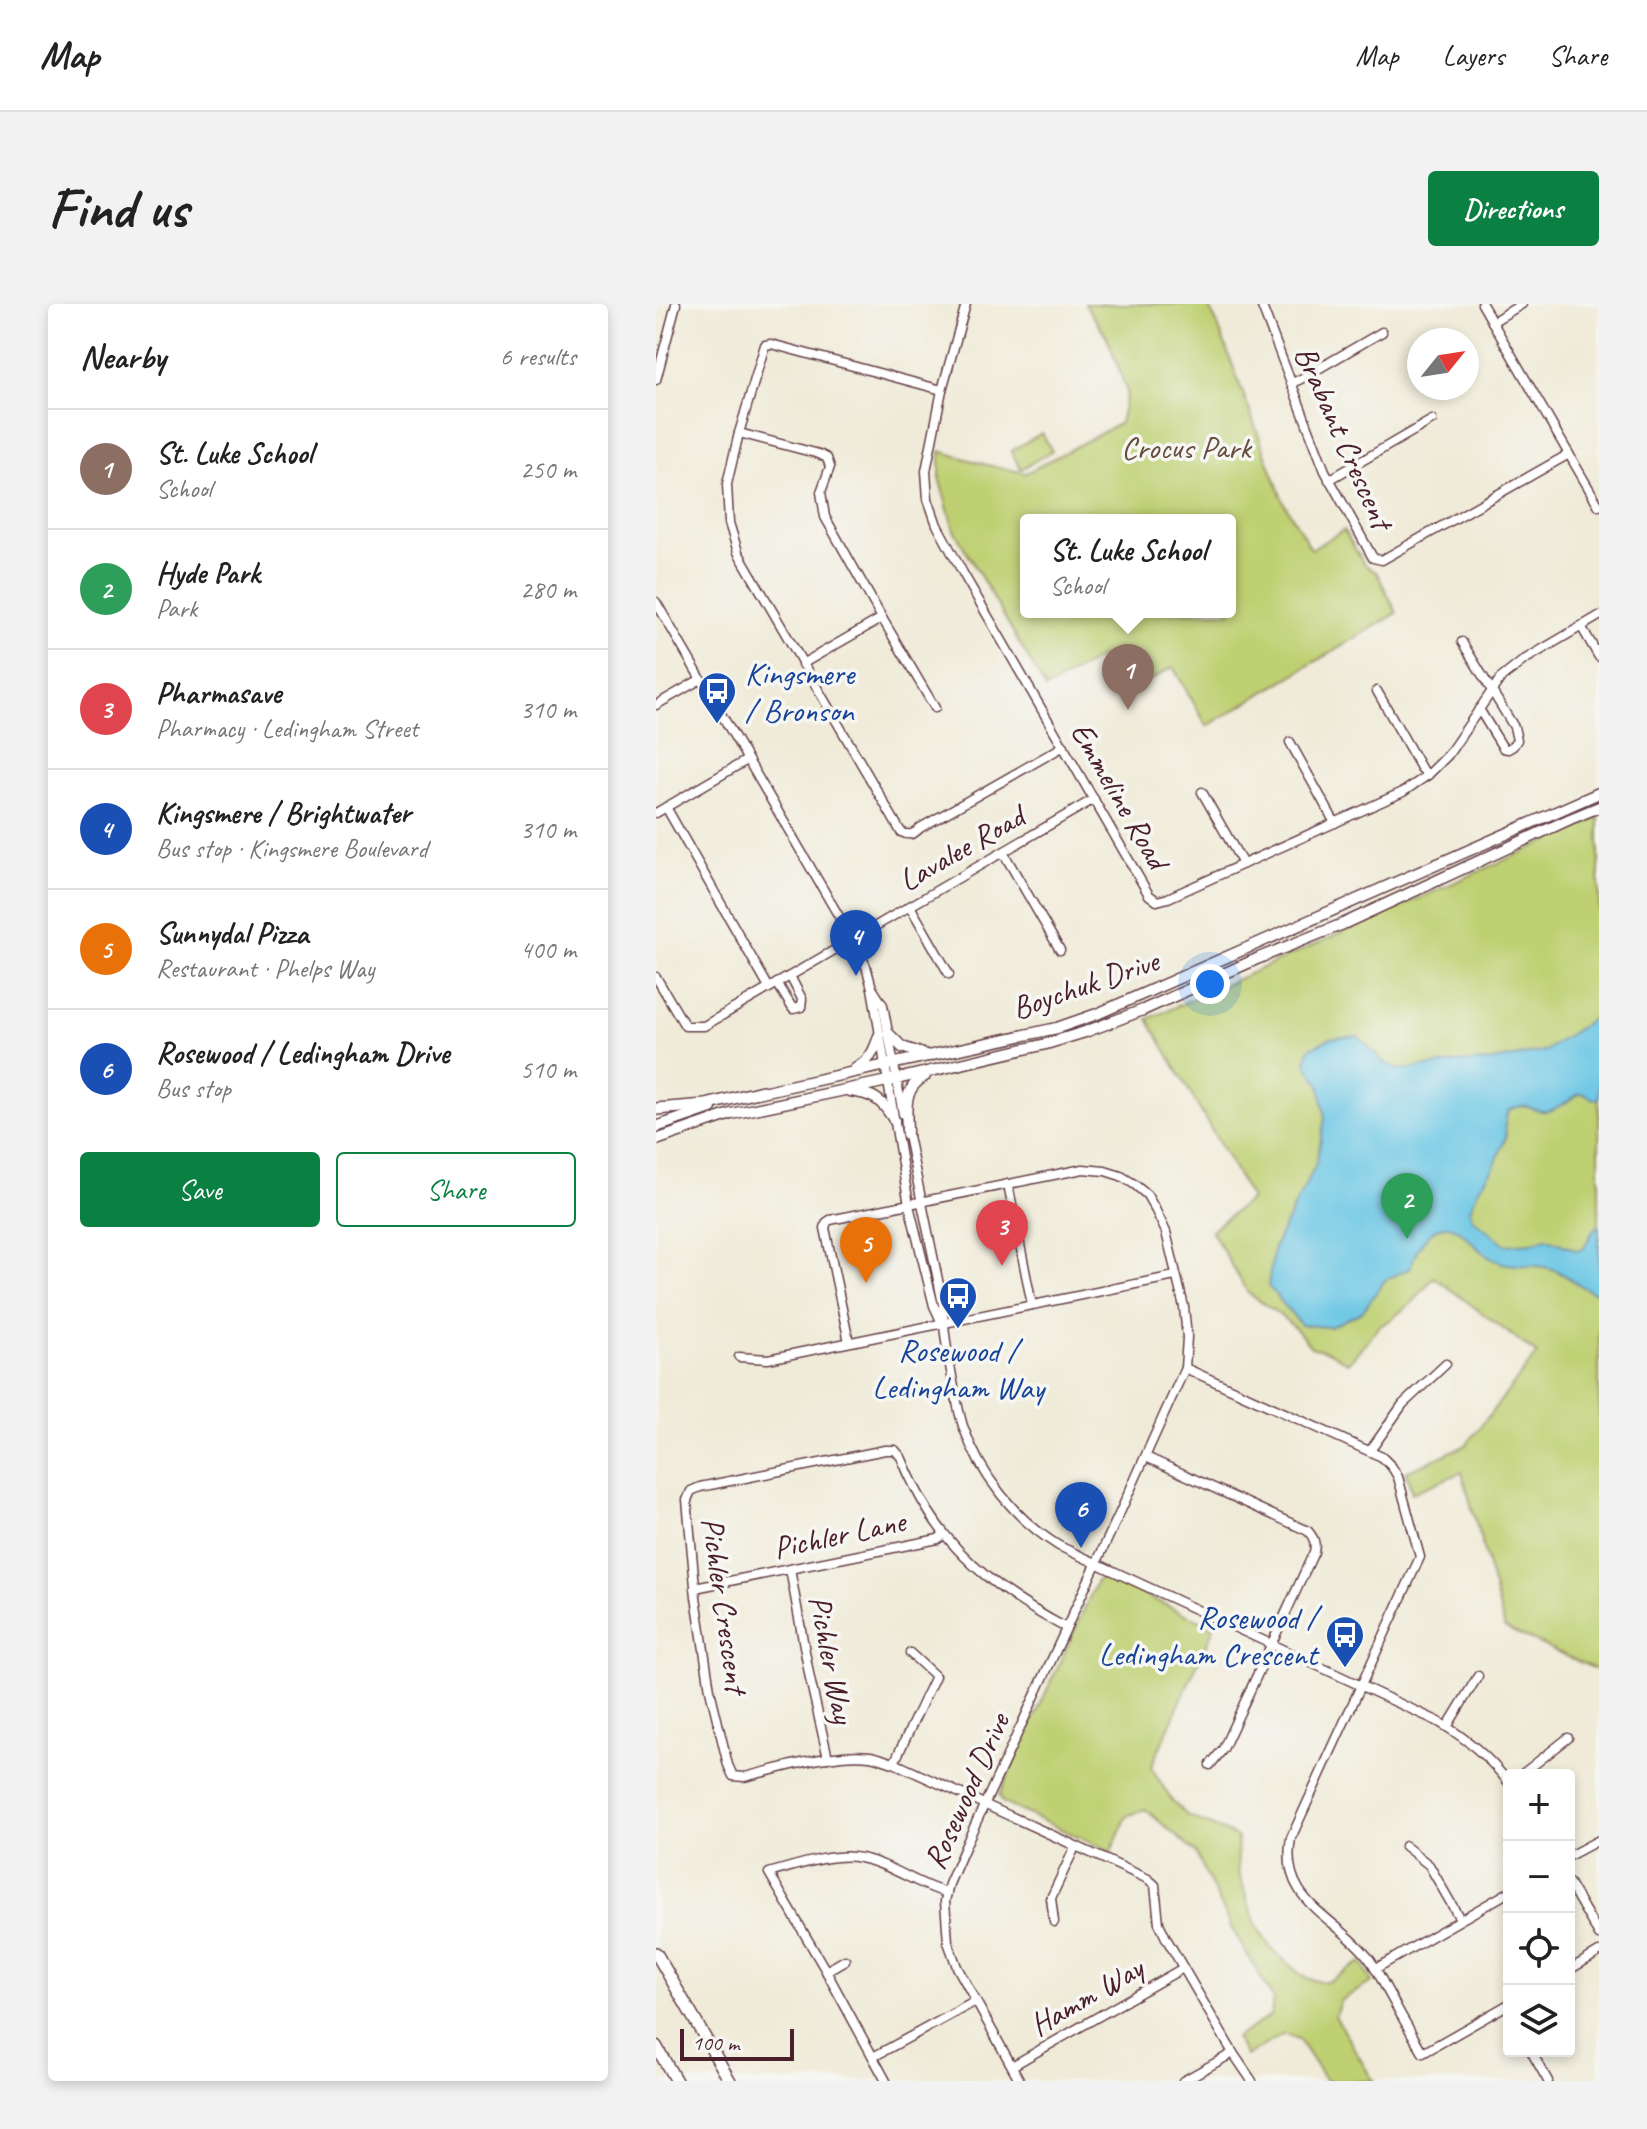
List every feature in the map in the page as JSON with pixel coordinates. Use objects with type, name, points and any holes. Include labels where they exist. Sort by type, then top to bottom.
[{"type":"highway","points":[[656,1109],[706,1105],[762,1091]]},
{"type":"highway","points":[[656,1951],[730,2081]]},
{"type":"highway","points":[[656,2046],[676,2081]]},
{"type":"main road","name":"Boychuk Drive","points":[[656,1127],[762,1091],[1057,1028],[1097,1014],[1599,793]]},
{"type":"main road","name":"Boychuk Drive","points":[[656,1140],[731,1114],[934,1071],[1085,1032],[1343,924],[1599,807]]},
{"type":"main road","points":[[835,1076],[867,1062],[884,1034],[902,1047],[931,1056]]},
{"type":"main road","points":[[907,1134],[907,1095],[918,1080],[934,1071]]},
{"type":"main road","points":[[840,1090],[874,1097],[884,1104],[894,1120]]},
{"type":"street","points":[[656,380],[676,304]]},
{"type":"street","name":"Emmeline Road","points":[[966,304],[942,390],[926,471],[932,512],[957,564],[1149,895],[1157,901],[1403,792],[1428,775],[1448,755],[1500,679],[1524,660],[1599,616]]},
{"type":"street","name":"Brabant Crescent","points":[[1261,304],[1329,480],[1371,557],[1378,561],[1569,454]]},
{"type":"street","points":[[1482,304],[1599,506]]},
{"type":"street","points":[[1492,322],[1522,304]]},
{"type":"street","points":[[1291,383],[1382,332]]},
{"type":"street","points":[[942,390],[771,344],[765,345],[727,484],[729,523],[738,552],[901,832],[913,834],[1064,746]]},
{"type":"street","points":[[1329,480],[1432,420]]},
{"type":"street","points":[[739,433],[827,458],[830,467],[821,492],[825,517],[935,708]]},
{"type":"street","points":[[1590,491],[1599,485]]},
{"type":"street","points":[[656,602],[866,966],[922,1201],[943,1304],[943,1323],[956,1396],[964,1427],[993,1484],[1042,1536],[1095,1564],[1218,1618],[1447,1727],[1486,1756],[1503,1776]]},
{"type":"street","points":[[802,664],[882,618]]},
{"type":"street","points":[[1581,626],[1599,657]]},
{"type":"street","points":[[1462,642],[1517,734],[1513,746],[1503,748],[1479,709]]},
{"type":"street","points":[[656,705],[701,679]]},
{"type":"street","points":[[1377,691],[1428,775]]},
{"type":"street","points":[[1290,742],[1335,823]]},
{"type":"street","points":[[656,813],[747,760]]},
{"type":"street","points":[[1202,792],[1243,864]]},
{"type":"street","name":"Lavalee Road","points":[[656,977],[685,1026],[704,1026],[1094,799]]},
{"type":"street","points":[[666,807],[773,986],[793,1009],[801,1007],[802,999],[790,976]]},
{"type":"street","points":[[1003,852],[1060,950]]},
{"type":"street","points":[[910,906],[949,974]]},
{"type":"street","points":[[892,1080],[894,1120],[909,1205],[934,1306],[943,1323]]},
{"type":"street","points":[[849,1342],[827,1238],[827,1222],[1083,1169],[1121,1176],[1147,1195],[1166,1232],[1184,1307],[1187,1337],[1185,1368],[1382,1457],[1394,1470],[1420,1557],[1291,1838],[1289,1866],[1297,1889],[1363,1952],[1423,2053],[1503,2011]]},
{"type":"street","points":[[1008,1184],[1032,1305]]},
{"type":"street","points":[[739,1357],[768,1359],[1175,1276]]},
{"type":"street","points":[[1370,1451],[1403,1404],[1446,1364]]},
{"type":"street","name":"Rosewood Drive","points":[[1020,2081],[957,1967],[945,1921],[949,1884],[1185,1368]]},
{"type":"street","name":"Pichler Crescent","points":[[1066,1628],[1024,1605],[982,1575],[929,1514],[895,1450],[700,1487],[691,1491],[687,1500],[695,1588],[710,1690],[733,1776],[744,1777],[853,1755],[872,1756],[894,1763],[1148,1879],[1155,1885],[1159,1923],[1183,1968]]},
{"type":"street","points":[[1146,1457],[1308,1531],[1316,1544],[1223,1749],[1210,1765]]},
{"type":"street","name":"Pichler Lane","points":[[695,1588],[938,1539],[944,1534]]},
{"type":"street","name":"Pichler Way","points":[[790,1569],[828,1758]]},
{"type":"street","points":[[894,1763],[935,1676],[910,1653]]},
{"type":"street","points":[[1447,1727],[1478,1676]]},
{"type":"street","points":[[1529,1769],[1568,1738]]},
{"type":"street","points":[[1575,1853],[1599,1840]]},
{"type":"street","points":[[1405,1846],[1429,1865],[1460,1919]]},
{"type":"street","points":[[1054,1922],[1051,1898],[1075,1847]]},
{"type":"street","points":[[886,2081],[769,1873],[834,1858],[858,1857],[947,1893]]},
{"type":"street","points":[[1575,1893],[1599,1935]]},
{"type":"street","points":[[1375,1969],[1503,1895]]},
{"type":"street","points":[[1575,1966],[1599,1952]]},
{"type":"street","points":[[826,1971],[845,1960]]},
{"type":"street","points":[[1183,1968],[1252,2081]]},
{"type":"street","name":"Hamm Way","points":[[1012,2066],[1183,1968]]},
{"type":"street","points":[[873,2057],[976,2001]]},
{"type":"street","points":[[1183,2081],[1233,2053]]},
{"type":"street","points":[[1534,2057],[1548,2081]]},
{"type":"green space","name":"Crocus Park","points":[[1085,304],[1207,304],[1217,323],[1283,501],[1311,549],[1344,530],[1364,564],[1377,573],[1397,613],[1207,726],[1173,667],[1129,693],[1124,691],[1102,656],[1046,689],[954,530],[940,481],[940,451],[1026,473],[1120,423],[1127,392],[1107,337]]},
{"type":"green space","points":[[1042,433],[1052,451],[1021,469],[1011,451]]},
{"type":"green space","points":[[1599,818],[1599,1671],[1505,1628],[1462,1472],[1412,1493],[1406,1472],[1466,1445],[1537,1354],[1434,1277],[1414,1301],[1380,1326],[1348,1363],[1330,1352],[1311,1347],[1281,1316],[1248,1293],[1211,1230],[1251,1199],[1148,1019]]},
{"type":"green space","points":[[1101,1578],[1214,1627],[1151,1767],[1172,1801],[1188,1816],[1237,1837],[1238,1871],[1256,1925],[1270,1947],[1303,1977],[1320,1982],[1327,1982],[1361,1962],[1372,1982],[1340,2001],[1335,2016],[1373,2081],[1326,2081],[1298,2039],[1284,2034],[1246,2056],[1235,2038],[1270,2016],[1274,2000],[1235,1934],[1195,1852],[1145,1809],[1127,1816],[1111,1852],[1003,1803],[999,1795]]},
{"type":"water","points":[[1592,1019],[1599,1020],[1599,1099],[1582,1093],[1551,1110],[1521,1106],[1509,1110],[1505,1119],[1506,1137],[1494,1167],[1478,1190],[1470,1210],[1472,1218],[1506,1245],[1546,1238],[1578,1251],[1584,1248],[1594,1229],[1599,1226],[1599,1294],[1548,1268],[1494,1260],[1461,1232],[1443,1226],[1428,1235],[1410,1268],[1385,1280],[1362,1312],[1330,1327],[1301,1325],[1268,1286],[1274,1247],[1316,1164],[1325,1118],[1320,1085],[1306,1063],[1309,1049],[1330,1038],[1358,1036],[1382,1061],[1399,1070],[1493,1061],[1545,1051]]},
{"type":"place","name":"St. Luke School","points":[[1128,710]]},
{"type":"place","name":"Kingsmere / Bronson","points":[[717,725]]},
{"type":"place","name":"Kingsmere / Brightwater","points":[[856,976]]},
{"type":"place","name":"Hyde Park","points":[[1407,1239]]},
{"type":"place","name":"Pharmasave","points":[[1002,1266]]},
{"type":"place","name":"Sunnydal Pizza","points":[[866,1283]]},
{"type":"place","name":"Rosewood / Ledingham Way","points":[[958,1330]]},
{"type":"place","name":"Rosewood / Ledingham Drive","points":[[1081,1548]]},
{"type":"place","name":"Rosewood / Ledingham Crescent","points":[[1345,1669]]}]
